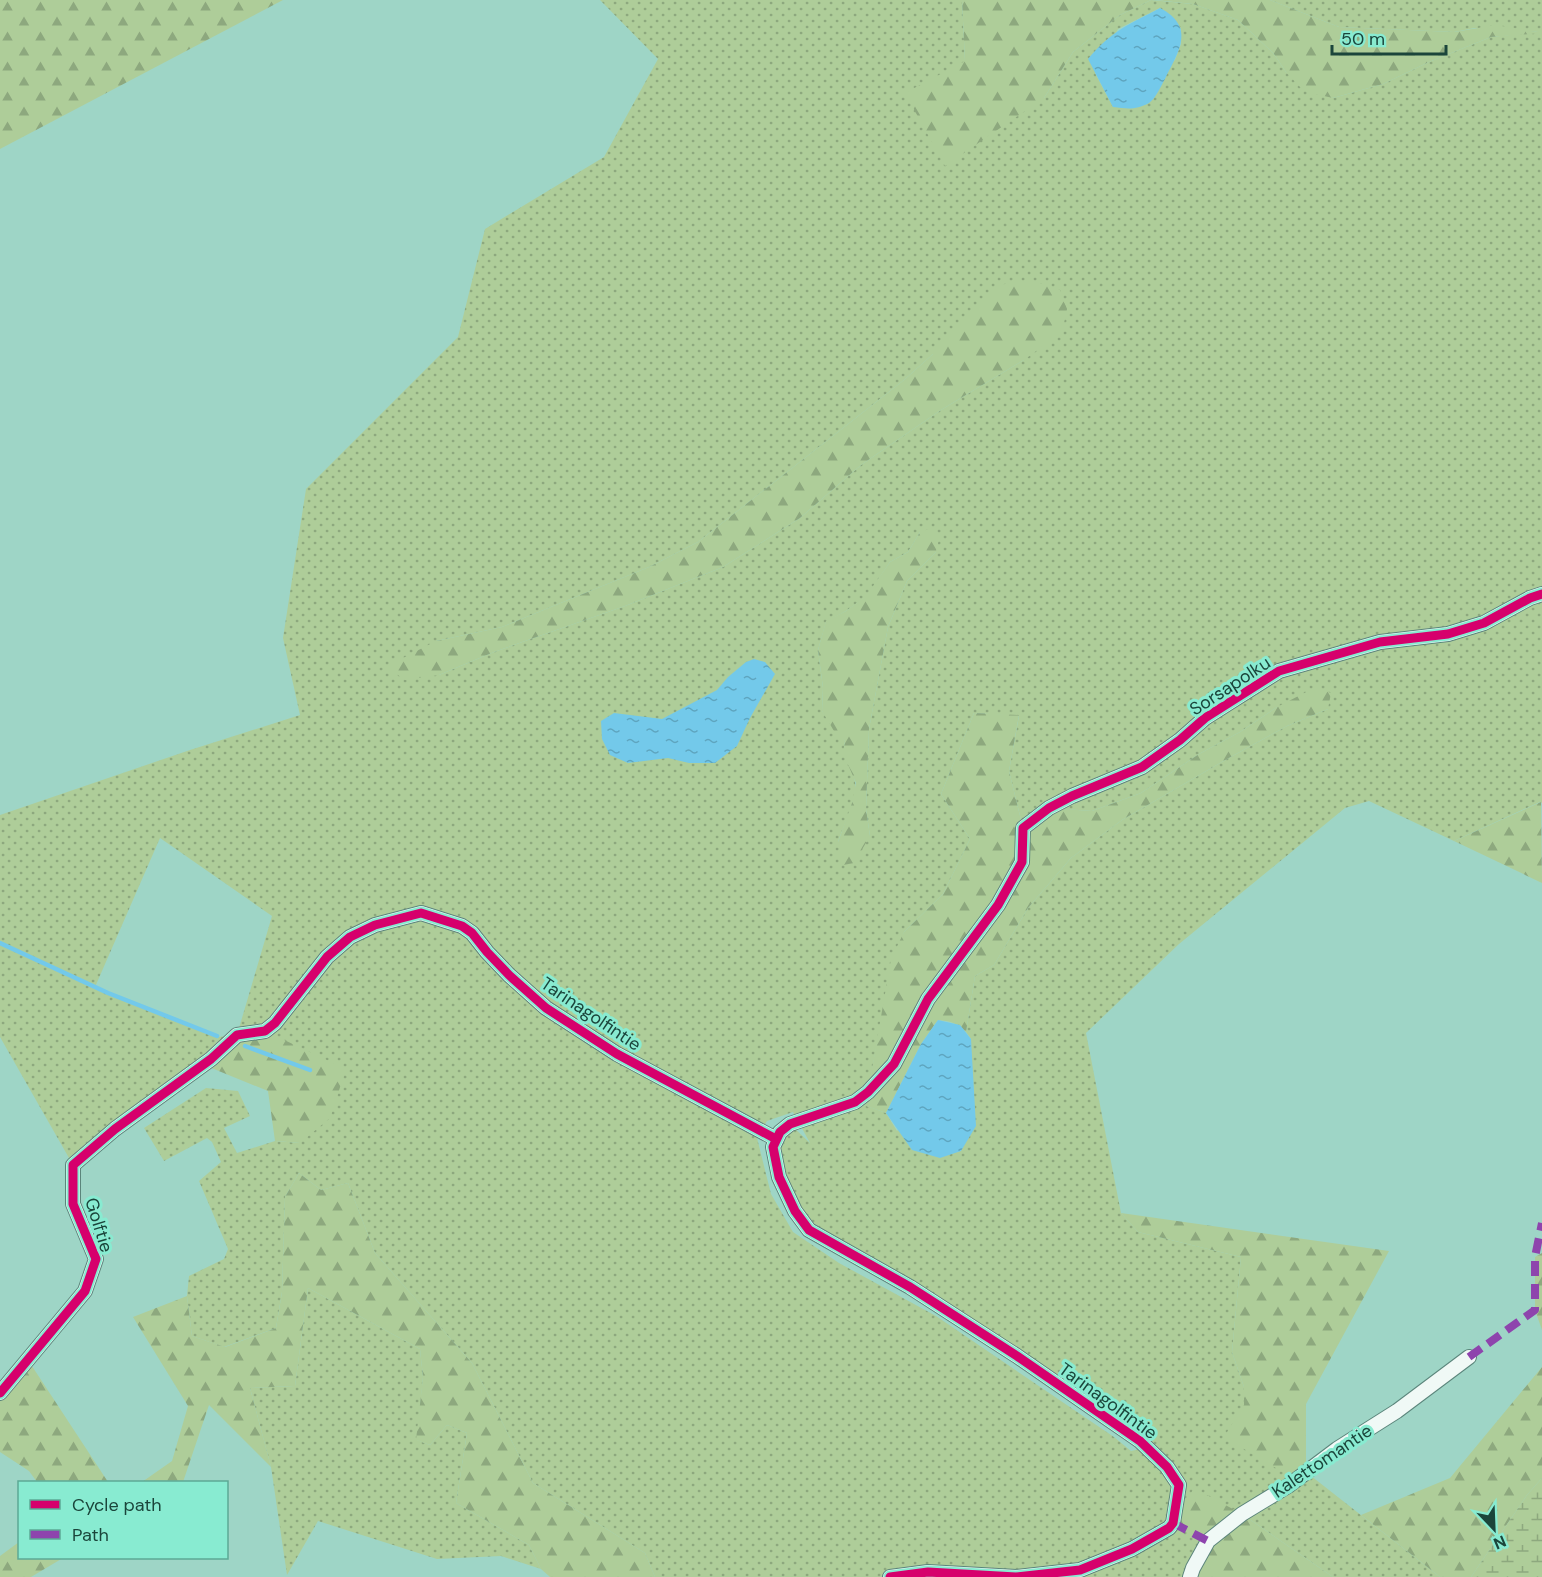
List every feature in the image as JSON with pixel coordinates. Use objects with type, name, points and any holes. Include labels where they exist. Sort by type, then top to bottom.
[{"type":"street","name":"Sorsapolku","points":[[776,1138],[790,1124],[855,1102],[868,1092],[894,1064],[928,999],[998,905],[1022,862],[1023,828],[1049,808],[1071,796],[1142,767],[1180,740],[1205,718],[1279,671],[1380,642],[1448,634],[1484,622],[1542,594]]},
{"type":"street","name":"Tarinagolfintie","points":[[265,1031],[275,1023],[327,957],[350,937],[375,925],[421,913],[462,926],[479,940],[509,975],[546,1008],[617,1054],[776,1138],[773,1147],[779,1177],[795,1211],[809,1230],[910,1287],[1055,1382],[1140,1441],[1167,1467],[1179,1485],[1173,1523],[1170,1528],[1132,1550],[1080,1570],[1016,1576],[928,1572],[890,1577]]},
{"type":"street","name":"Golftie","points":[[0,1393],[85,1291],[96,1259],[73,1204],[73,1165],[114,1130],[211,1059],[237,1035],[265,1031]]},
{"type":"street","name":"Kalettomantie","points":[[1190,1577],[1209,1541],[1242,1514],[1288,1486],[1337,1449],[1397,1411],[1469,1357]]},
{"type":"green space","points":[[0,0],[283,0],[0,149]]},
{"type":"green space","points":[[600,0],[962,0],[965,61],[1044,98],[1073,52],[1120,15],[1151,0],[1193,4],[1238,20],[1274,54],[1286,72],[1333,98],[1383,84],[1429,62],[1491,37],[1538,32],[1475,28],[1454,32],[1339,27],[1270,0],[1542,0],[1542,803],[1454,841],[1369,801],[1345,808],[1179,944],[1086,1033],[1121,1213],[1138,1232],[1241,1257],[1232,1352],[1244,1387],[1244,1405],[1306,1472],[1440,1577],[1333,1577],[1242,1514],[1208,1541],[1190,1577],[655,1577],[645,1553],[533,1483],[472,1363],[375,1253],[348,1183],[321,1190],[299,1173],[285,1197],[282,1292],[276,1328],[224,1347],[192,1336],[187,1296],[189,1276],[224,1259],[228,1249],[199,1181],[221,1162],[212,1142],[207,1138],[164,1161],[144,1128],[206,1088],[238,1091],[250,1116],[224,1128],[237,1153],[275,1141],[300,1143],[237,1035],[272,916],[160,838],[95,987],[218,1037],[211,1059],[73,1165],[0,1037],[0,815],[300,715],[283,638],[306,489],[458,337],[485,229],[604,157],[658,59]],"holes":[[[1160,8],[1181,28],[1181,44],[1175,60],[1113,107],[1095,73],[1118,29]],[[933,354],[1024,360],[941,410],[861,465],[800,518],[723,567],[625,606],[494,652],[439,675],[436,641],[502,627],[649,567],[698,542],[904,380]],[[920,532],[936,552],[907,581],[888,627],[869,729],[866,809],[870,836],[838,842],[852,804],[855,782],[846,758],[845,741],[822,711],[823,688],[818,650],[826,622],[867,596],[890,562],[908,552]],[[1277,707],[1328,709],[1287,726],[1227,759],[1122,820],[1071,858],[1028,908],[994,965],[975,976],[966,1032],[971,1039],[897,1131],[886,1113],[856,1102],[868,1092],[877,1043],[904,932],[943,894],[970,839],[941,794],[974,713],[1019,716],[1009,771],[1023,828],[1049,808],[1092,811],[1141,793],[1199,754],[1240,732]],[[793,1112],[810,1143],[790,1124],[776,1139],[795,1211],[809,1230],[889,1275],[899,1272],[928,1298],[1145,1448],[1131,1451],[1114,1437],[936,1316],[839,1263],[793,1232],[771,1194],[757,1138],[767,1121]]]},
{"type":"green space","points":[[962,0],[1151,0],[1120,15],[1073,52],[1044,98],[945,166],[905,93],[965,61]]},
{"type":"green space","points":[[1155,0],[1270,0],[1339,27],[1454,32],[1496,25],[1542,33],[1491,37],[1429,62],[1383,84],[1333,98],[1301,88],[1274,54],[1238,20],[1193,4]]},
{"type":"green space","points":[[1016,281],[1043,284],[1060,290],[1067,309],[1064,323],[1055,337],[1024,360],[941,410],[861,465],[800,518],[723,567],[625,606],[494,652],[439,675],[405,680],[388,668],[436,641],[502,627],[649,567],[698,542],[904,380],[933,354],[986,297],[1001,285]]},
{"type":"green space","points":[[929,529],[939,539],[936,552],[907,581],[888,627],[869,729],[866,809],[870,836],[854,863],[843,865],[838,842],[852,803],[856,783],[843,753],[845,741],[834,731],[822,711],[823,688],[818,650],[826,621],[846,611],[866,596],[890,562],[908,552],[920,532]]},
{"type":"green space","points":[[1316,687],[1331,693],[1328,709],[1287,726],[1227,759],[1122,820],[1071,858],[1028,908],[994,965],[975,976],[966,1032],[953,1023],[938,1020],[921,1044],[886,1113],[855,1102],[868,1092],[891,959],[904,932],[943,894],[970,839],[941,794],[974,713],[1019,715],[1009,771],[1023,828],[1049,808],[1092,811],[1141,793],[1199,754],[1240,732],[1277,707]]},
{"type":"green space","points":[[1541,802],[1542,883],[1454,841]]},
{"type":"green space","points":[[265,1031],[346,1069],[330,1118],[300,1143],[275,1141],[268,1091],[204,1065],[211,1059],[218,1037]]},
{"type":"green space","points":[[299,1173],[321,1190],[348,1183],[375,1253],[472,1363],[533,1483],[645,1553],[655,1577],[550,1577],[541,1569],[529,1545],[456,1503],[467,1433],[447,1425],[430,1445],[416,1440],[423,1377],[420,1349],[308,1288],[295,1386],[250,1388],[271,1467],[209,1405],[183,1481],[143,1481],[172,1461],[188,1406],[133,1317],[187,1296],[192,1336],[225,1347],[276,1328],[282,1292],[285,1197]]},
{"type":"green space","points":[[1121,1213],[1389,1251],[1306,1404],[1306,1472],[1296,1480],[1224,1437],[1244,1405],[1244,1387],[1232,1352],[1241,1257],[1138,1232]]},
{"type":"green space","points":[[1542,1253],[1542,1330],[1535,1310],[1535,1257]]},
{"type":"green space","points":[[308,1288],[420,1349],[423,1377],[417,1440],[430,1445],[447,1425],[467,1433],[456,1503],[529,1545],[541,1569],[501,1556],[437,1559],[318,1521],[287,1575],[271,1467],[250,1388],[295,1386]]},
{"type":"green space","points":[[28,1360],[107,1481],[36,1481],[29,1471],[0,1452],[0,1393]]},
{"type":"green space","points":[[1542,1367],[1542,1478],[1527,1495],[1471,1577],[1440,1577],[1361,1515],[1450,1478]]},
{"type":"green space","points":[[1542,1478],[1542,1577],[1471,1577],[1527,1495]]},
{"type":"green space","points":[[1194,1488],[1242,1514],[1333,1577],[1190,1577],[1208,1541],[1173,1523]]},
{"type":"green space","points":[[18,1543],[18,1559],[61,1559],[31,1577],[0,1577],[0,1556]]},
{"type":"water","points":[[1160,8],[1171,15],[1181,31],[1181,40],[1175,59],[1158,92],[1149,103],[1132,108],[1113,107],[1088,59],[1113,35]]},
{"type":"water","points":[[754,659],[765,662],[775,674],[737,746],[715,763],[689,763],[668,758],[628,763],[610,755],[602,739],[601,721],[614,713],[662,719],[717,690],[728,677],[746,662]]},
{"type":"water","points":[[938,1020],[960,1025],[971,1039],[976,1126],[961,1151],[940,1158],[912,1150],[886,1113],[921,1044]]},
{"type":"waterway","points":[[0,943],[108,993],[217,1036]]},
{"type":"waterway","points":[[245,1046],[310,1070]]},
{"type":"marked path","points":[[1469,1357],[1535,1310],[1535,1257],[1542,1223]]},
{"type":"marked path","points":[[1173,1523],[1208,1541]]},
{"type":"cycle path","points":[[890,1577],[928,1572],[1016,1577],[1080,1570],[1132,1549],[1169,1528],[1173,1523],[1179,1485],[1167,1467],[1140,1441],[1017,1356],[910,1287],[809,1230],[795,1211],[779,1177],[773,1147],[780,1132],[790,1124],[855,1102],[868,1092],[894,1064],[928,999],[998,905],[1022,862],[1023,828],[1049,808],[1142,767],[1180,740],[1205,718],[1279,671],[1380,642],[1448,634],[1484,623],[1542,594]]},
{"type":"cycle path","points":[[0,1393],[85,1291],[96,1259],[73,1204],[73,1165],[115,1129],[211,1059],[237,1035],[265,1031],[275,1023],[327,957],[350,937],[375,925],[421,913],[462,926],[472,933],[509,975],[546,1008],[617,1054],[776,1139]]}]
